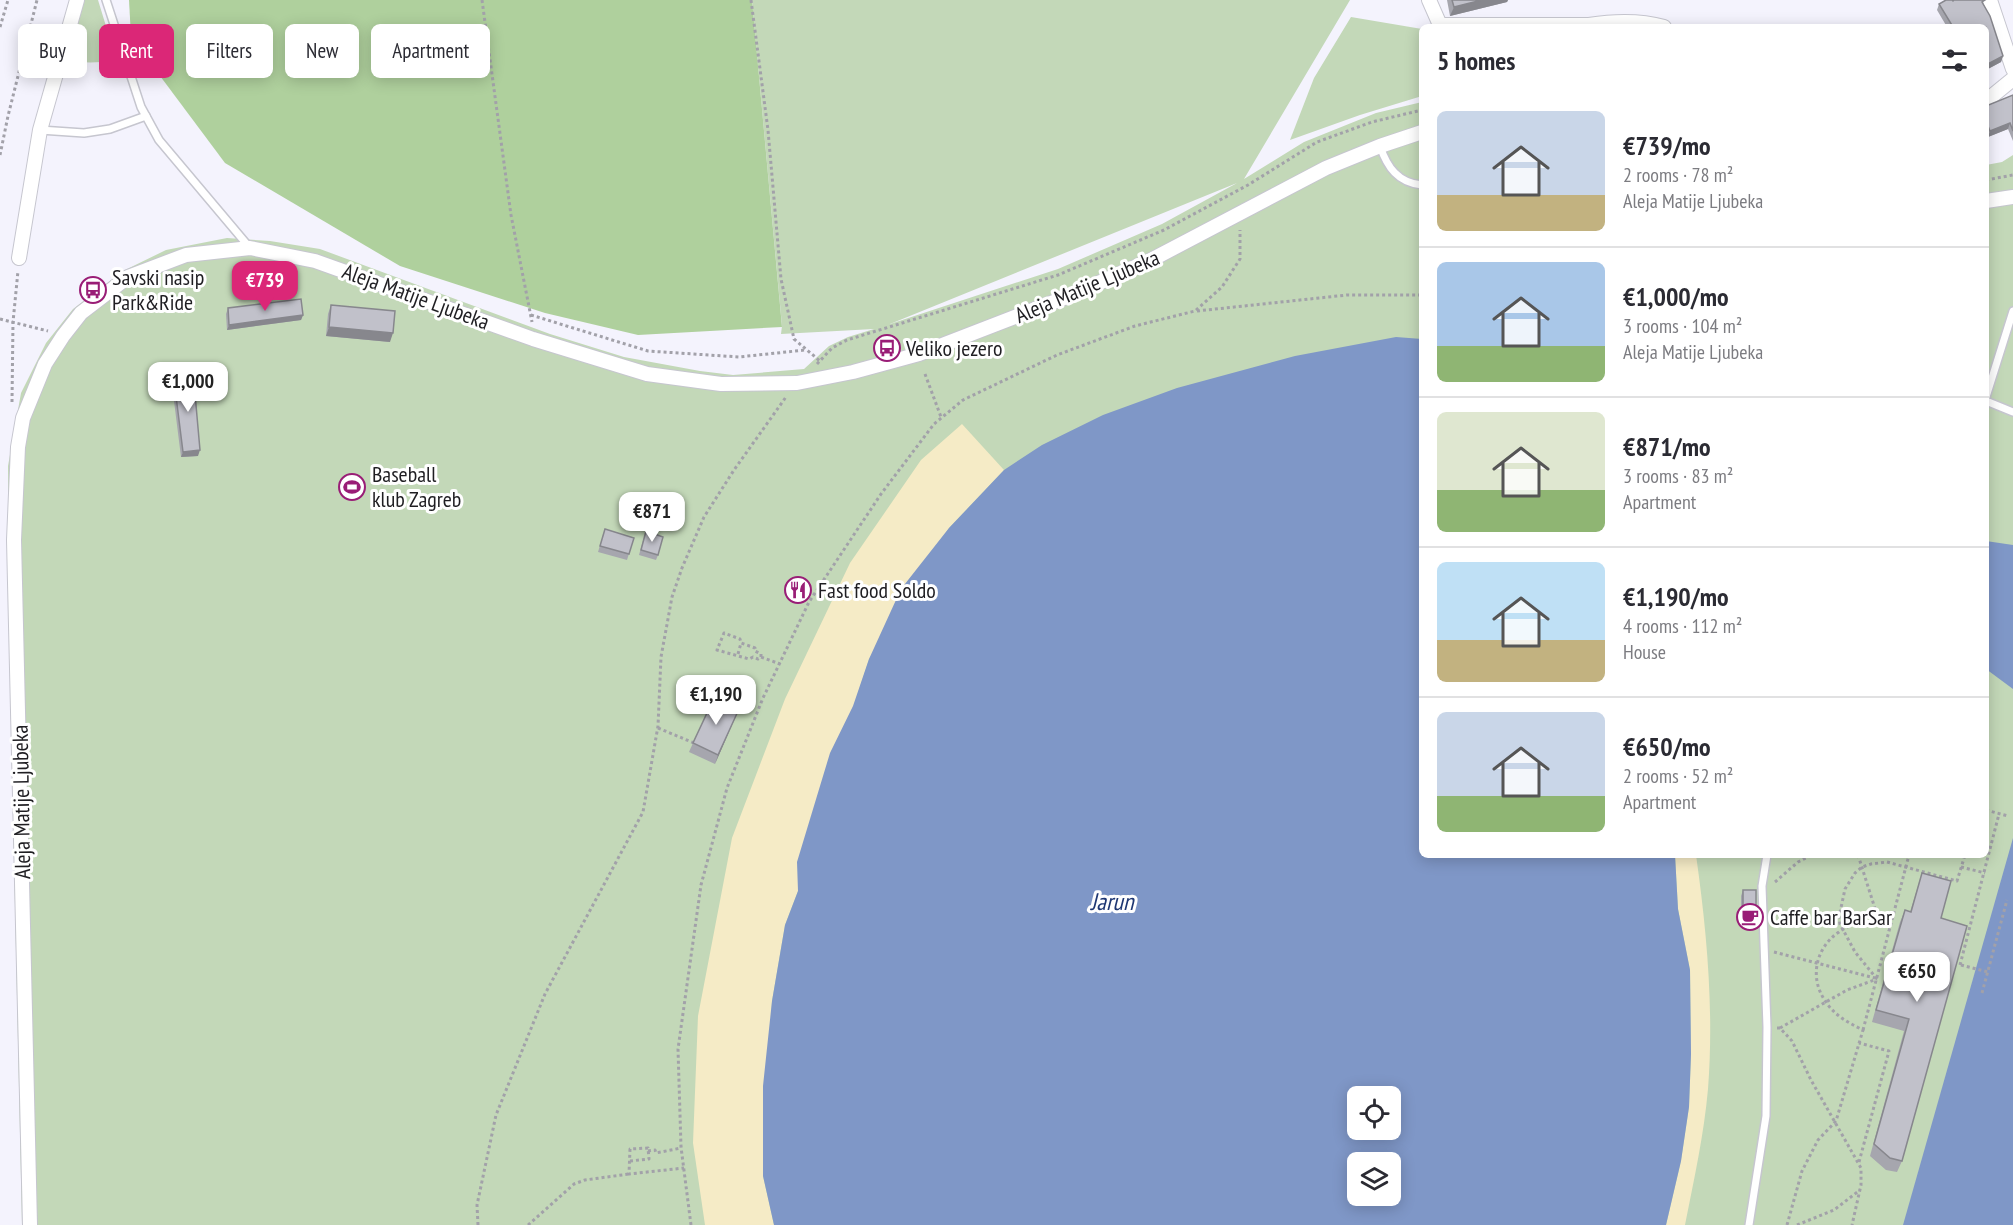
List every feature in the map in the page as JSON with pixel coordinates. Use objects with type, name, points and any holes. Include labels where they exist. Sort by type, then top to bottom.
[{"type":"street","points":[[19,258],[40,130],[77,0]]},
{"type":"street","points":[[1429,0],[1440,24]]},
{"type":"street","points":[[1990,0],[2013,69]]},
{"type":"street","points":[[1596,24],[1646,22],[1653,24]]},
{"type":"street","points":[[1989,98],[2013,79]]},
{"type":"street","name":"Aleja Matije Ljubeka","points":[[30,1225],[14,540],[18,447],[24,418],[45,364],[81,313],[128,277],[186,255],[250,248],[315,261],[533,339],[647,374],[721,384],[797,383],[853,372],[919,354],[1064,298],[1149,261],[1326,168],[1419,133]]},
{"type":"street","points":[[1989,201],[2013,197]]},
{"type":"lane","points":[[106,0],[141,107],[159,140],[250,248]]},
{"type":"lane","points":[[40,130],[84,133],[110,129],[146,116]]},
{"type":"lane","points":[[1380,146],[1385,162],[1396,177],[1419,184]]},
{"type":"lane","points":[[1989,389],[2013,311]]},
{"type":"lane","points":[[1989,400],[2013,412]]},
{"type":"lane","points":[[1749,1225],[1766,1116],[1767,1027],[1762,886],[1767,858]]},
{"type":"path","points":[[0,27],[8,0]]},
{"type":"path","points":[[0,155],[37,0]]},
{"type":"path","points":[[482,0],[511,215],[531,315],[648,351],[739,357],[807,350]]},
{"type":"path","points":[[751,0],[768,130],[782,279],[794,339],[820,361]]},
{"type":"path","points":[[478,1225],[477,1205],[496,1115],[545,994],[643,812],[658,728],[661,657],[672,597],[682,568],[704,517],[734,470],[797,383],[832,348],[847,340],[1058,275],[1164,230],[1248,185],[1317,142],[1372,122],[1419,111]]},
{"type":"path","points":[[1989,180],[2013,176]]},
{"type":"path","points":[[1195,311],[1222,287],[1240,259],[1242,234],[1236,217]]},
{"type":"path","points":[[12,410],[13,322],[19,258]]},
{"type":"path","points":[[691,1225],[681,1148],[678,1049],[700,885],[728,788],[763,698],[809,602],[881,495],[934,424],[963,400],[1057,355],[1135,326],[1195,311],[1347,296],[1419,295]]},
{"type":"path","points":[[0,319],[63,336]]},
{"type":"path","points":[[925,374],[941,418]]},
{"type":"path","points":[[761,657],[755,648],[724,633],[717,650],[733,656],[738,654],[749,659],[761,657],[780,664]]},
{"type":"path","points":[[738,654],[741,643]]},
{"type":"path","points":[[658,728],[694,743]]},
{"type":"path","points":[[1989,811],[2008,816]]},
{"type":"path","points":[[1989,857],[2000,814]]},
{"type":"path","points":[[1772,885],[1790,868],[1807,858]]},
{"type":"path","points":[[1858,858],[1878,918],[1889,930]]},
{"type":"path","points":[[1787,1225],[1802,1171],[1818,1140],[1836,1121],[1877,979],[1908,858]]},
{"type":"path","points":[[1877,979],[1855,952],[1842,930],[1839,917],[1848,882],[1862,867],[1881,862],[1958,881],[1964,858]]},
{"type":"path","points":[[1988,972],[1958,965],[1989,858]]},
{"type":"path","points":[[1961,867],[1985,873]]},
{"type":"path","points":[[1983,993],[2007,900]]},
{"type":"path","points":[[1863,1030],[1845,1021],[1825,1002],[1820,992],[1817,963],[1824,946],[1842,930],[1878,918]]},
{"type":"path","points":[[1773,952],[1877,979]]},
{"type":"path","points":[[1852,1225],[1860,1190],[1861,1168],[1811,1080],[1792,1041],[1779,1028],[1847,990],[1877,979]]},
{"type":"path","points":[[1858,1162],[1889,1051],[1859,1042]]},
{"type":"path","points":[[629,1174],[630,1149],[648,1148],[648,1159],[630,1161]]},
{"type":"path","points":[[648,1151],[681,1148]]},
{"type":"path","points":[[528,1225],[574,1184],[585,1180],[684,1168]]},
{"type":"path","points":[[1797,1225],[1833,1210],[1860,1190]]},
{"type":"green space","points":[[82,0],[98,0],[105,24],[99,24],[99,62],[87,62],[87,24],[75,24]]},
{"type":"green space","points":[[129,0],[752,0],[782,327],[638,335],[545,313],[400,266],[225,163],[162,78],[174,78],[174,24],[130,24]]},
{"type":"green space","points":[[752,0],[1350,0],[1244,179],[1304,142],[1376,113],[1419,103],[1419,858],[1989,858],[1989,164],[2002,162],[2013,155],[2013,1225],[22,1225],[9,631],[8,466],[21,393],[46,343],[73,309],[123,271],[166,250],[227,238],[270,241],[320,249],[550,334],[624,357],[700,371],[733,375],[804,369],[829,346],[874,329],[781,334]],"holes":[[[1237,183],[1162,224],[1058,269],[890,324]]]},
{"type":"green space","points":[[1351,17],[1419,28],[1419,97],[1290,140],[1314,78]]},
{"type":"sand","points":[[962,424],[1004,470],[949,528],[869,659],[798,879],[798,891],[785,925],[772,1001],[763,1176],[774,1225],[705,1225],[693,1143],[698,1016],[732,838],[785,699],[850,563],[921,460]]},
{"type":"sand","points":[[1675,858],[1696,858],[1710,1001],[1708,1089],[1685,1225],[1666,1225],[1681,1161],[1689,1107],[1690,970],[1678,909]]},
{"type":"water","name":"Jarun","points":[[1396,337],[1419,339],[1419,858],[1675,858],[1678,909],[1690,970],[1691,1054],[1689,1107],[1681,1161],[1666,1225],[774,1225],[763,1176],[763,1086],[772,1001],[785,925],[798,891],[797,862],[830,753],[853,706],[869,659],[901,589],[949,528],[1004,470],[1042,445],[1103,415],[1177,388],[1295,356]]},
{"type":"water","points":[[1989,541],[2013,545],[2013,689],[1989,671]]},
{"type":"water","points":[[2013,838],[2013,1225],[1903,1225]]},
{"type":"building","points":[[1452,0],[1482,0],[1454,7]]},
{"type":"building","points":[[1946,0],[1985,0],[1982,2],[1990,16],[2003,56],[1989,63],[1989,24],[1951,24],[1939,4]]},
{"type":"building","points":[[2013,95],[2013,131],[2010,123],[1990,131],[1989,105]]},
{"type":"building","points":[[301,299],[303,315],[229,325],[228,308]]},
{"type":"building","points":[[331,305],[395,311],[393,333],[329,327]]},
{"type":"building","points":[[196,377],[198,393],[195,394],[200,450],[183,452],[174,380]]},
{"type":"building","points":[[605,529],[634,538],[629,554],[600,546]]},
{"type":"building","points":[[646,531],[663,537],[658,555],[641,550]]},
{"type":"building","points":[[714,698],[739,709],[718,755],[693,743]]},
{"type":"building","points":[[1922,873],[1951,881],[1941,918],[1967,926],[1902,1161],[1890,1158],[1874,1144],[1909,1019],[1876,1010],[1905,910],[1911,912]]},
{"type":"building","points":[[1743,890],[1756,890],[1756,916],[1743,916]]},
{"type":"place","name":"Savski nasip Park&Ride","points":[[93,290]]},
{"type":"place","name":"Veliko jezero","points":[[887,348]]},
{"type":"place","name":"Baseball klub Zagreb","points":[[352,487]]},
{"type":"place","name":"Fast food Soldo","points":[[798,590]]},
{"type":"place","name":"Caffe bar BarSar","points":[[1750,917]]}]
